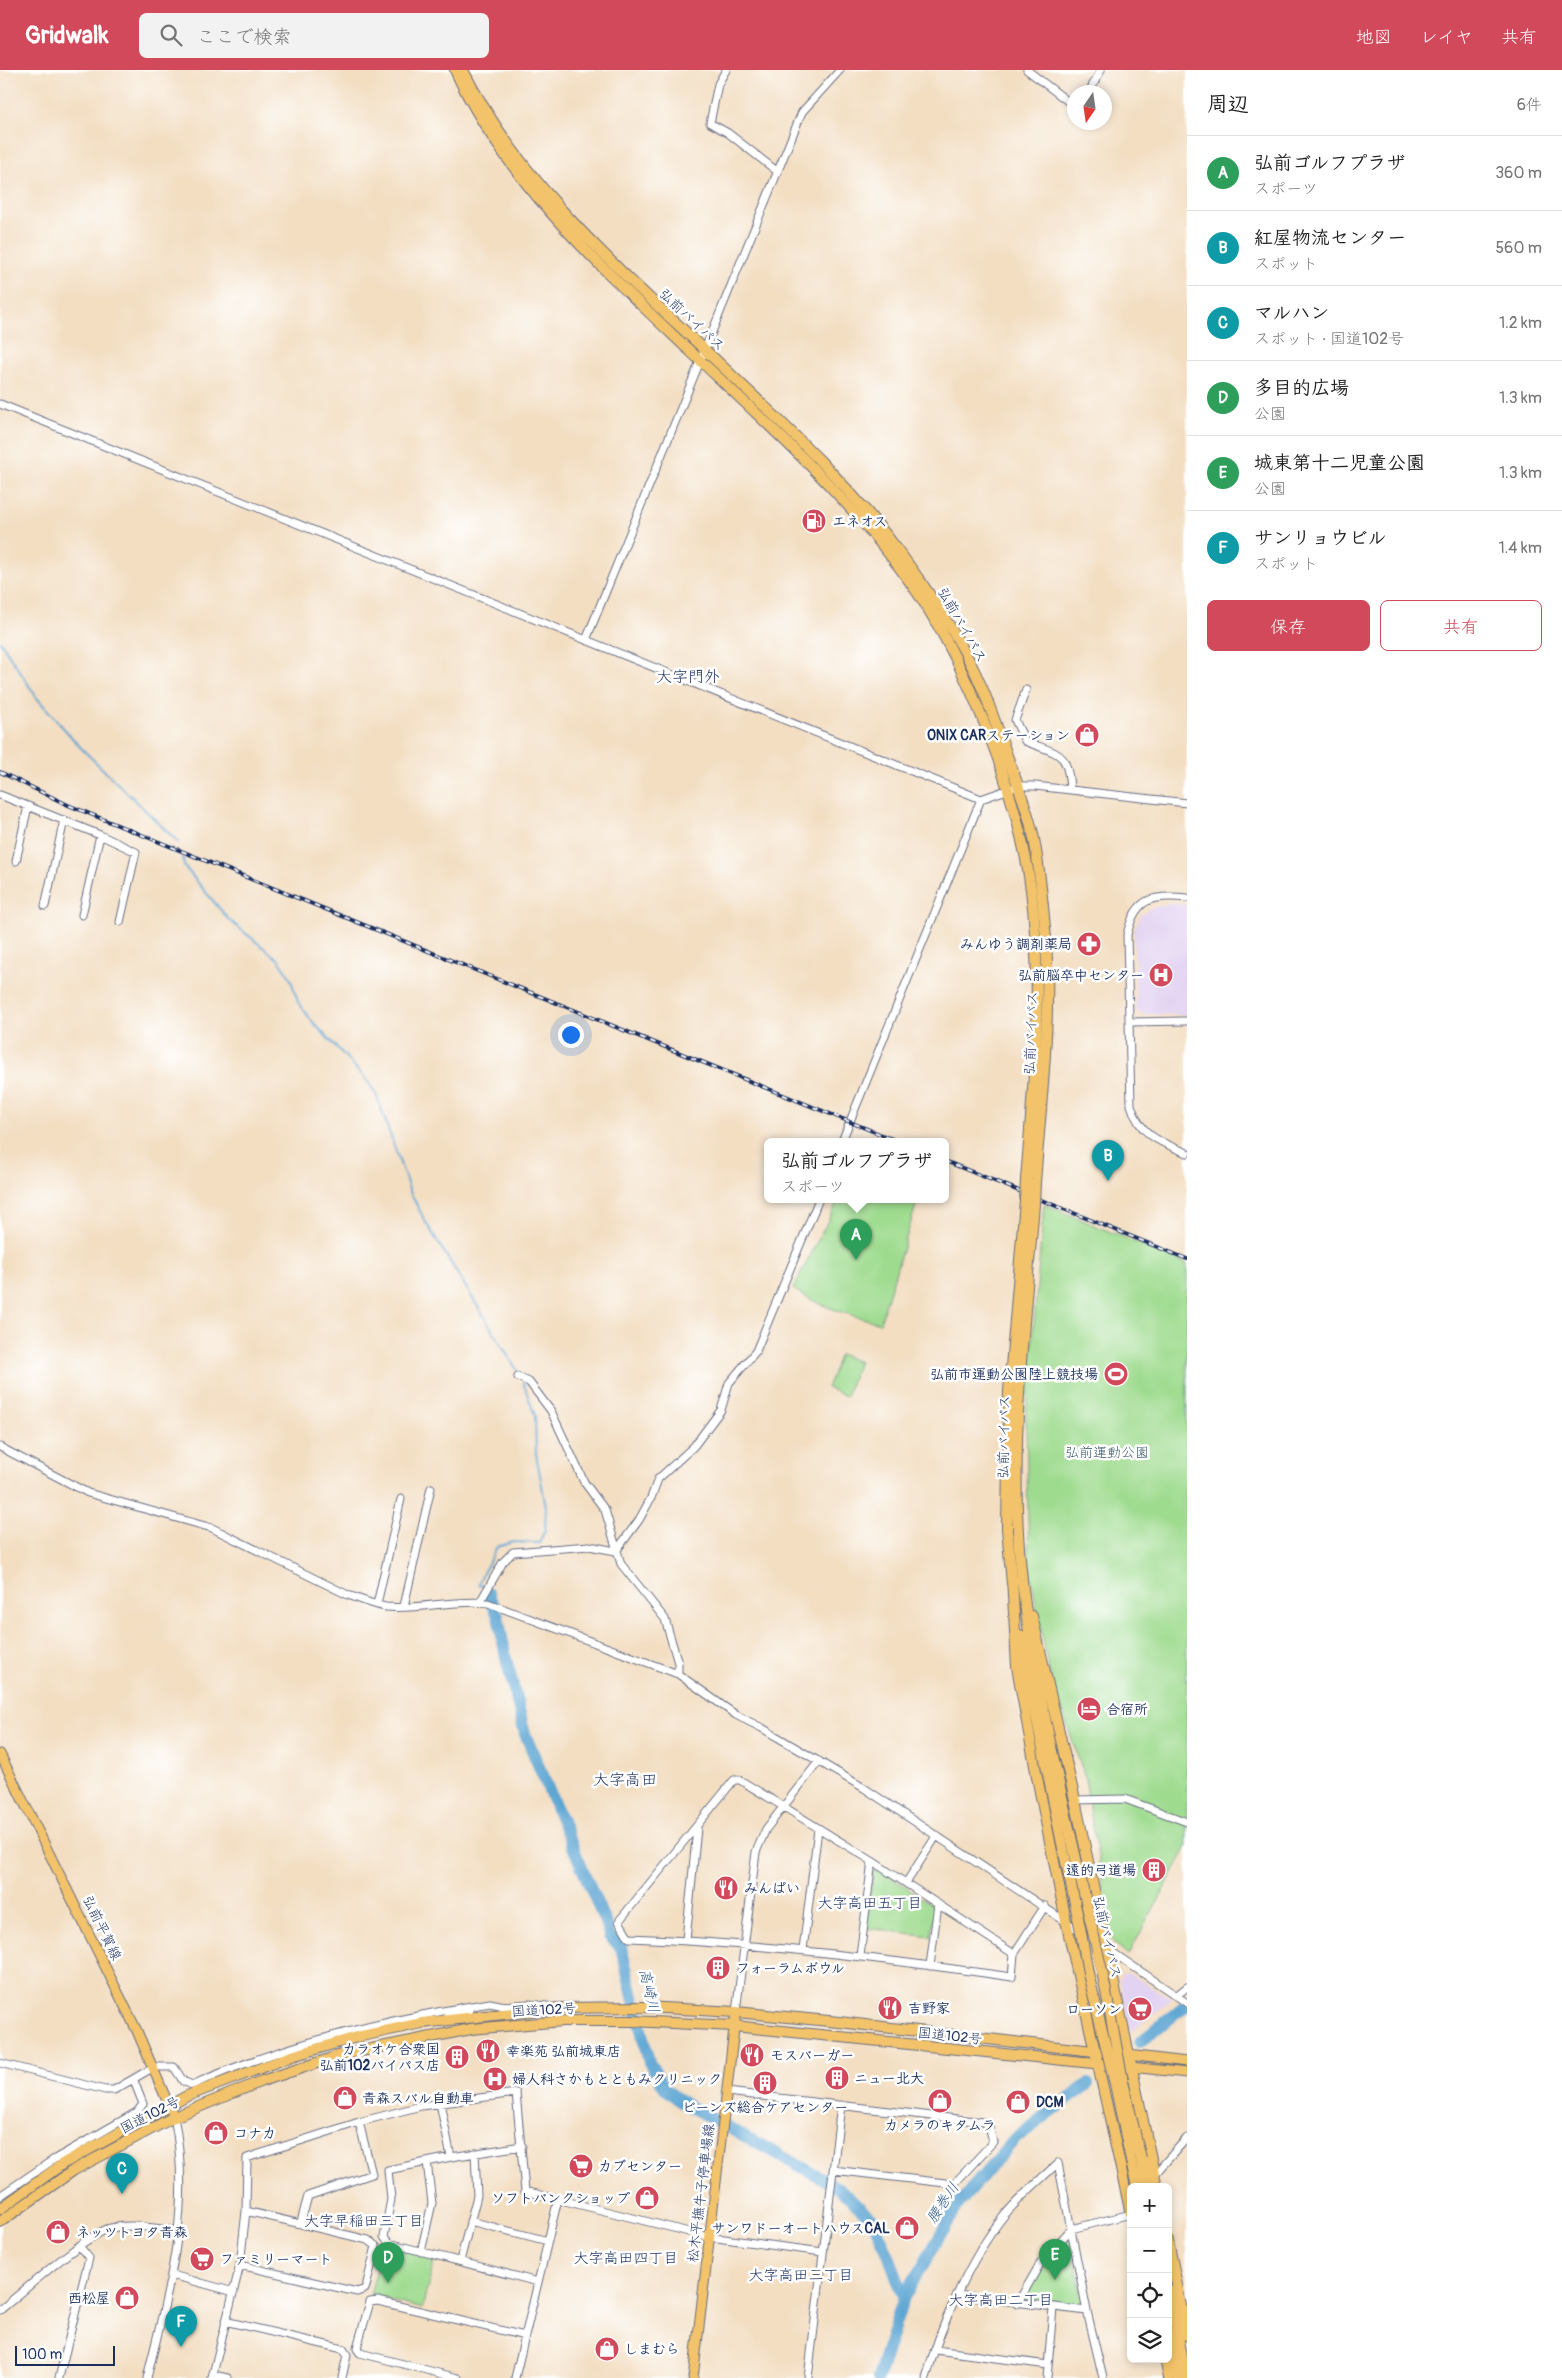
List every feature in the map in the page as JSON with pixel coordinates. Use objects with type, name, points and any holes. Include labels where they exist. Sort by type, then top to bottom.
[{"type":"highway","name":"弘前バイパス","points":[[455,70],[486,130],[534,194],[585,250],[756,412],[836,492],[901,570],[927,607],[965,677],[1013,787]]},
{"type":"highway","name":"弘前バイパス","points":[[464,70],[478,98],[536,182],[596,248],[821,464],[866,512],[907,563],[961,647],[982,688],[1013,787],[1024,841],[1032,891],[1037,996],[1031,1181],[1009,1391],[1007,1529],[1012,1578],[1030,1690],[1066,1838],[1102,1971],[1136,2160],[1136,2183]]},
{"type":"highway","name":"弘前バイパス","points":[[1029,1202],[1018,1403],[1017,1509],[1029,1641],[1066,1838]]},
{"type":"highway","points":[[1012,1578],[1017,1667],[1066,1921],[1127,2196]]},
{"type":"highway","points":[[1023,1579],[1075,1800],[1156,2183]]},
{"type":"highway","name":"国道102号","points":[[0,2208],[64,2163],[195,2093],[292,2056],[357,2037],[422,2024],[558,2008],[628,2006],[736,2012],[1128,2055]]},
{"type":"highway","name":"国道102号","points":[[0,2222],[74,2170],[174,2117],[262,2080],[341,2055],[408,2040],[526,2023],[631,2021],[734,2026],[1131,2067]]},
{"type":"highway","name":"弘前バイパス","points":[[1136,2160],[1145,2183]]},
{"type":"highway","points":[[1172,2261],[1187,2335]]},
{"type":"highway","points":[[1172,2309],[1187,2378]]},
{"type":"highway","points":[[1172,2352],[1178,2378]]},
{"type":"highway","points":[[1166,2363],[1169,2378]]},
{"type":"main road","name":"弘前平賀線","points":[[0,1754],[154,2067],[174,2117]]},
{"type":"main road","name":"松木平撫牛子停車場線","points":[[693,2378],[736,2012]]},
{"type":"main road","points":[[1128,2055],[1187,2062]]},
{"type":"main road","points":[[1131,2067],[1187,2073]]},
{"type":"street","points":[[726,70],[718,84],[710,123],[728,133],[778,172]]},
{"type":"street","points":[[586,640],[802,112],[840,70]]},
{"type":"street","points":[[1027,70],[1067,101]]},
{"type":"street","points":[[1092,85],[1101,70]]},
{"type":"street","points":[[0,404],[981,799],[1013,787],[1070,790],[1187,804]]},
{"type":"street","points":[[1026,690],[1016,720],[1025,741],[1061,756],[1069,768],[1070,790]]},
{"type":"street","points":[[0,795],[100,835],[136,852],[120,922]]},
{"type":"street","points":[[843,1138],[981,799]]},
{"type":"street","points":[[16,861],[28,806]]},
{"type":"street","points":[[45,906],[64,820]]},
{"type":"street","points":[[82,915],[100,835]]},
{"type":"street","points":[[1187,898],[1166,896],[1148,900],[1135,911],[1130,920],[1126,935],[1132,1105],[1135,1117],[1144,1130],[1156,1140],[1187,1154]]},
{"type":"street","points":[[1130,1022],[1187,1021]]},
{"type":"street","points":[[616,1552],[639,1520],[658,1479],[694,1446],[721,1410],[729,1383],[756,1351],[817,1203]]},
{"type":"street","points":[[518,1377],[528,1382],[551,1410],[584,1482],[605,1510],[621,1564],[665,1619],[678,1663],[678,1674]]},
{"type":"street","points":[[0,1447],[88,1493],[212,1528],[348,1595],[386,1607],[484,1603],[499,1606],[603,1648],[678,1674],[736,1715],[819,1761],[937,1835],[1181,1999],[1187,1987]]},
{"type":"street","points":[[404,1606],[431,1488]]},
{"type":"street","points":[[377,1604],[401,1499]]},
{"type":"street","points":[[484,1603],[503,1562],[513,1552],[589,1546],[616,1552]]},
{"type":"street","points":[[736,2012],[756,1852],[766,1829],[819,1761]]},
{"type":"street","points":[[1014,1954],[872,1861],[740,1780],[734,1780],[697,1828],[619,1920],[629,1938],[744,1944],[860,1956],[1012,1976],[1014,1954],[1045,1906]]},
{"type":"street","points":[[1075,1800],[1125,1799],[1187,1822]]},
{"type":"street","points":[[686,1940],[697,1828]]},
{"type":"street","points":[[803,1950],[818,1828]]},
{"type":"street","points":[[906,1883],[937,1835]]},
{"type":"street","points":[[860,1956],[872,1861]]},
{"type":"street","points":[[930,1966],[938,1904]]},
{"type":"street","points":[[0,2063],[105,2090],[114,2090],[154,2067],[174,2067],[183,2081],[192,2085],[252,2060],[359,2028],[490,2003],[505,2006]]},
{"type":"street","points":[[422,2024],[468,2011],[505,2006],[529,2004],[558,2008]]},
{"type":"street","points":[[0,2196],[46,2165],[137,2112],[143,2104],[134,2080]]},
{"type":"street","points":[[726,2092],[983,2122],[989,2126],[993,2142],[954,2184],[833,2173]]},
{"type":"street","points":[[228,2378],[213,2376],[240,2265],[246,2210],[247,2158],[359,2122],[440,2103],[516,2093],[522,2146],[524,2190],[709,2237],[823,2252]]},
{"type":"street","points":[[440,2103],[450,2157]]},
{"type":"street","points":[[808,2378],[841,2105]]},
{"type":"street","points":[[147,2378],[172,2275],[179,2231],[179,2159],[174,2117]]},
{"type":"street","points":[[301,2222],[308,2196],[372,2174],[359,2122]]},
{"type":"street","points":[[1155,2174],[1187,2139]]},
{"type":"street","points":[[522,2146],[450,2157],[388,2170],[390,2204],[384,2237],[389,2243],[538,2282]]},
{"type":"street","points":[[460,2262],[476,2196],[475,2153]]},
{"type":"street","points":[[421,2252],[432,2204],[427,2162]]},
{"type":"street","points":[[926,2378],[966,2276],[1004,2216],[1058,2163],[1087,2311],[1103,2378]]},
{"type":"street","points":[[515,2378],[558,2199]]},
{"type":"street","points":[[240,2265],[357,2292],[365,2289],[375,2251],[373,2242],[301,2222],[246,2210]]},
{"type":"street","points":[[1017,2304],[1040,2264],[1071,2229],[1127,2215]]},
{"type":"street","points":[[470,2221],[548,2241]]},
{"type":"street","points":[[0,2310],[80,2247],[105,2230],[137,2226],[179,2231]]},
{"type":"street","points":[[59,2378],[89,2258],[80,2247]]},
{"type":"street","points":[[172,2275],[234,2292]]},
{"type":"street","points":[[957,2295],[1017,2304],[1087,2311]]},
{"type":"street","points":[[458,2378],[360,2353],[357,2350],[358,2344],[370,2302],[378,2301],[525,2336]]},
{"type":"street","points":[[1047,2378],[1053,2308]]},
{"type":"street","points":[[226,2321],[343,2348],[347,2355],[342,2378]]},
{"type":"street","points":[[936,2350],[1048,2365]]},
{"type":"shaded area","name":"弘前脳卒中センター","points":[[1169,903],[1187,905],[1187,1015],[1141,1014],[1136,1009],[1134,930],[1141,915],[1149,909]]},
{"type":"shaded area","points":[[1124,1973],[1132,1975],[1172,1999],[1131,2032],[1119,1979]]},
{"type":"green space","points":[[837,1203],[917,1203],[880,1323],[824,1306],[793,1289]]},
{"type":"green space","name":"弘前運動公園","points":[[1044,1204],[1187,1264],[1187,1847],[1128,1955],[1112,1941],[1085,1778],[1049,1672],[1029,1565],[1026,1417]]},
{"type":"green space","points":[[840,1354],[859,1362],[846,1396],[827,1388]]},
{"type":"green space","points":[[875,1866],[935,1907],[931,1936],[865,1928]]},
{"type":"green space","points":[[1070,2236],[1085,2309],[1023,2302],[1030,2284],[1041,2267],[1066,2237]]},
{"type":"green space","points":[[383,2245],[435,2258],[422,2309],[370,2295]]},
{"type":"waterway","points":[[0,641],[37,698],[82,749],[178,842]]},
{"type":"waterway","points":[[183,857],[184,866],[229,920],[279,960],[290,977],[298,1002],[311,1020],[367,1080],[376,1094],[410,1192],[425,1221],[520,1375]]},
{"type":"waterway","points":[[485,1586],[479,1584],[497,1547],[513,1542],[539,1543],[545,1530],[546,1507],[536,1454],[535,1416],[523,1382]]},
{"type":"waterway","name":"高崎川","points":[[488,1593],[498,1616],[506,1658],[525,1734],[608,1929],[609,1936],[621,1947],[649,2062],[666,2090],[685,2104],[822,2178],[848,2196],[871,2218],[885,2246],[904,2297]]},
{"type":"waterway","name":"腰巻川","points":[[1140,2042],[1187,2005]]},
{"type":"waterway","name":"腰巻川","points":[[878,2378],[904,2297],[960,2202],[1015,2139],[1088,2084]]},
{"type":"railway","points":[[0,772],[68,805],[890,1138]]},
{"type":"railway","points":[[949,1163],[1187,1259]]},
{"type":"place","name":"エネオス","points":[[814,521]]},
{"type":"place","name":"ONIX CARステーション","points":[[1087,735]]},
{"type":"place","name":"みんゆう調剤薬局","points":[[1089,944]]},
{"type":"place","name":"弘前脳卒中センター","points":[[1161,975]]},
{"type":"place","name":"紅屋物流センター","points":[[1108,1181]]},
{"type":"place","name":"弘前ゴルフプラザ","points":[[856,1260]]},
{"type":"place","name":"弘前市運動公園陸上競技場","points":[[1116,1374]]},
{"type":"place","name":"合宿所","points":[[1089,1709]]},
{"type":"place","name":"遠的弓道場","points":[[1154,1870]]},
{"type":"place","name":"みんぱい","points":[[726,1888]]},
{"type":"place","name":"フォーラムボウル","points":[[718,1968]]},
{"type":"place","name":"吉野家","points":[[890,2008]]},
{"type":"place","name":"ローソン","points":[[1140,2009]]},
{"type":"place","name":"幸楽苑 弘前城東店","points":[[488,2051]]},
{"type":"place","name":"モスバーガー","points":[[752,2055]]},
{"type":"place","name":"カラオケ合衆国 弘前102バイパス店","points":[[457,2057]]},
{"type":"place","name":"ニュー北大","points":[[837,2078]]},
{"type":"place","name":"婦人科さかもとともみクリニック","points":[[495,2079]]},
{"type":"place","name":"ビーンズ総合ケアセンター","points":[[765,2083]]},
{"type":"place","name":"青森スバル自動車","points":[[345,2098]]},
{"type":"place","name":"カメラのキタムラ","points":[[940,2101]]},
{"type":"place","name":"DCM","points":[[1018,2102]]},
{"type":"place","name":"コナカ","points":[[216,2133]]},
{"type":"place","name":"カブセンター","points":[[581,2166]]},
{"type":"place","name":"マルハン","points":[[122,2194]]},
{"type":"place","name":"ソフトバンクショップ","points":[[647,2198]]},
{"type":"place","name":"サンワドーオートハウスCAL","points":[[907,2228]]},
{"type":"place","name":"ネッツトヨタ青森","points":[[58,2232]]},
{"type":"place","name":"ファミリーマート","points":[[202,2259]]},
{"type":"place","name":"城東第十二児童公園","points":[[1055,2280]]},
{"type":"place","name":"多目的広場","points":[[388,2283]]},
{"type":"place","name":"西松屋","points":[[127,2298]]},
{"type":"place","name":"サンリョウビル","points":[[181,2347]]},
{"type":"place","name":"しまむら","points":[[607,2349]]},
{"type":"district","name":"大字門外","points":[[688,677]]},
{"type":"district","name":"大字高田","points":[[625,1780]]},
{"type":"district","name":"大字高田五丁目","points":[[870,1903]]},
{"type":"district","name":"大字早稲田三丁目","points":[[364,2221]]},
{"type":"district","name":"大字高田四丁目","points":[[626,2258]]},
{"type":"district","name":"大字高田三丁目","points":[[801,2275]]},
{"type":"district","name":"大字高田二丁目","points":[[1001,2300]]}]
